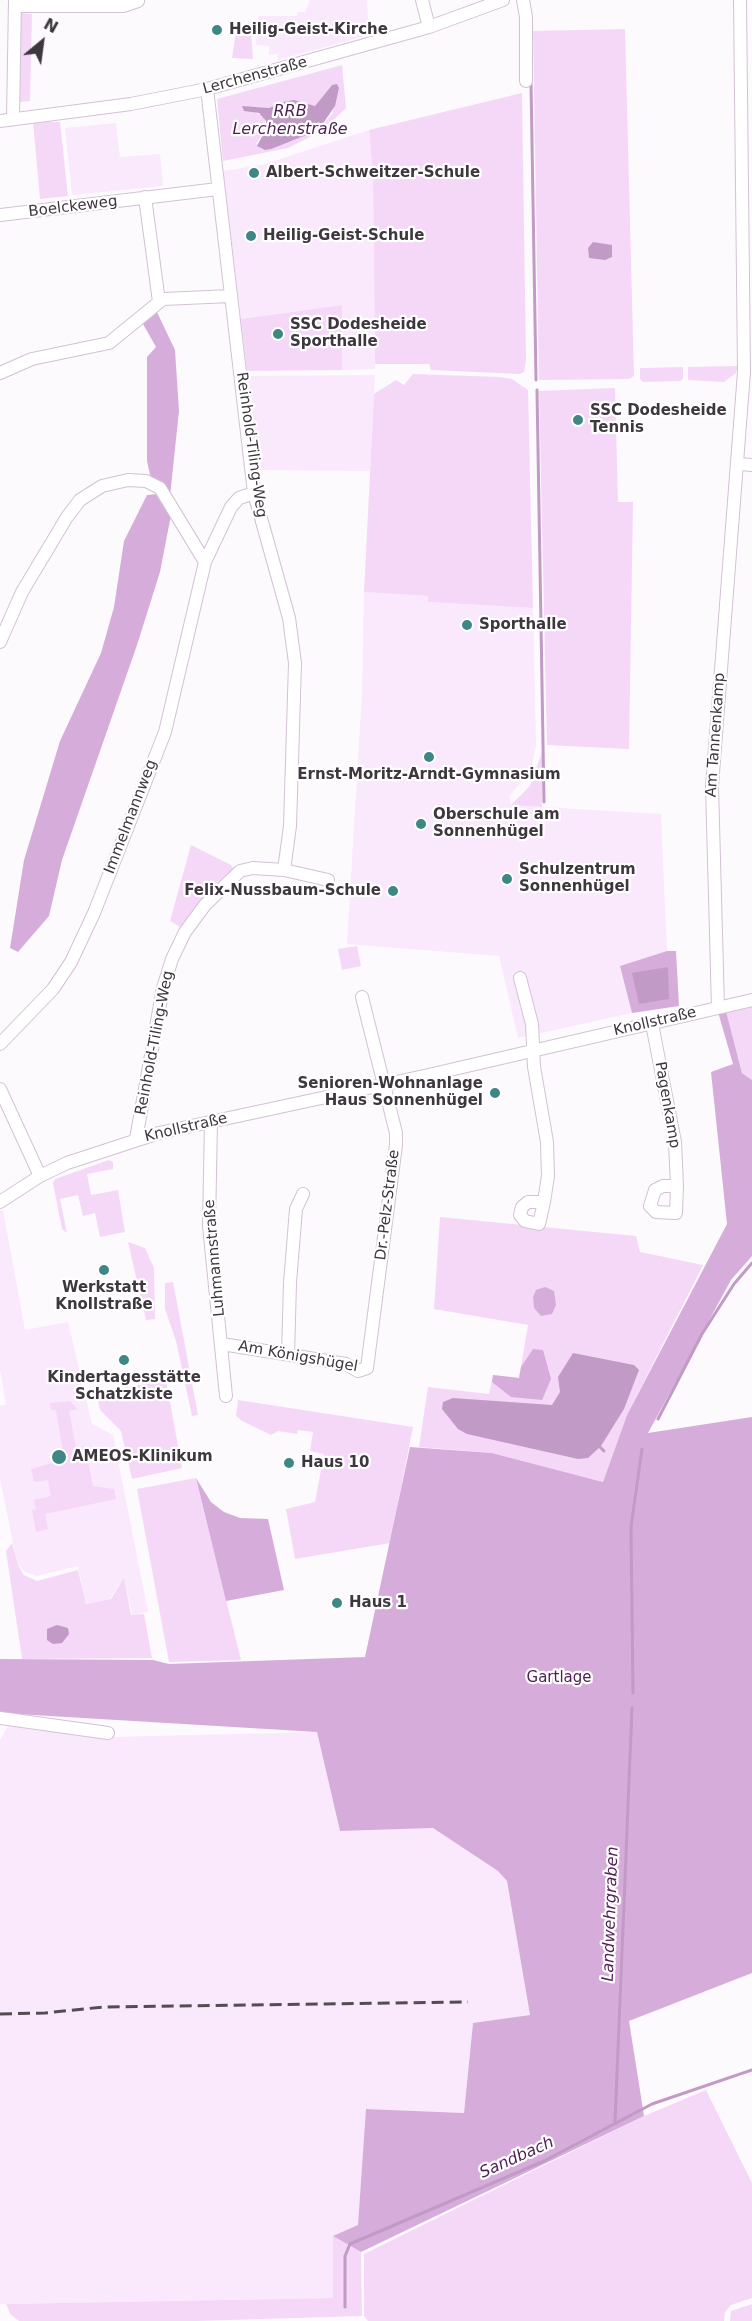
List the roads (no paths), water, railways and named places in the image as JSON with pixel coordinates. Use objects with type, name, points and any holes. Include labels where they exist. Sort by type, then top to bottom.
[{"type":"street","points":[[422,0],[429,27]]},
{"type":"street","name":"Lerchenstraße","points":[[6,120],[131,104],[207,89],[429,27],[503,0]]},
{"type":"street","points":[[523,0],[526,17],[526,81]]},
{"type":"street","name":"Am Tannenkamp","points":[[718,1008],[712,786],[739,464],[745,340],[740,0]]},
{"type":"street","points":[[6,120],[15,3],[123,6],[138,1]]},
{"type":"street","name":"Reinhold-Tiling-Weg","points":[[207,89],[254,493],[289,618],[295,663],[290,826],[284,870]]},
{"type":"street","name":"Boelckeweg","points":[[0,215],[218,189]]},
{"type":"street","points":[[145,198],[159,302]]},
{"type":"street","points":[[0,374],[33,358],[109,343],[130,329],[159,302],[169,297],[231,296]]},
{"type":"street","points":[[739,464],[752,465]]},
{"type":"street","points":[[0,642],[39,562],[80,500],[102,486],[120,480],[146,482],[160,488],[196,552],[205,562]]},
{"type":"street","name":"Immelmannweg","points":[[0,1044],[63,977],[94,913],[165,732],[205,562],[231,507],[240,498],[254,493]]},
{"type":"street","name":"Reinhold-Tiling-Weg","points":[[136,1139],[163,988],[172,959],[185,932],[210,899],[240,871],[253,868],[284,870],[328,880]]},
{"type":"street","points":[[520,978],[532,1024],[533,1050],[547,1142],[548,1176],[544,1202]]},
{"type":"street","points":[[362,997],[383,1084]]},
{"type":"street","name":"Knollstraße","points":[[0,1202],[40,1176],[67,1163],[136,1139],[752,1000]]},
{"type":"street","name":"Pagenkamp","points":[[652,1024],[669,1102],[677,1186]]},
{"type":"street","name":"Dr.-Pelz-Straße","points":[[372,1326],[396,1145],[396,1133],[383,1084]]},
{"type":"street","points":[[0,1089],[40,1176]]},
{"type":"street","name":"Luhmannstraße","points":[[211,1121],[209,1226],[226,1396]]},
{"type":"street","points":[[288,1355],[296,1219],[303,1194]]},
{"type":"street","name":"Am Königshügel","points":[[222,1344],[346,1364],[358,1371],[367,1368],[372,1326]]},
{"type":"street","points":[[0,1718],[108,1733]]},
{"type":"water","name":"RRB Lerchenstraße","points":[[337,84],[339,88],[335,106],[322,125],[309,134],[271,149],[265,150],[257,146],[267,127],[266,121],[259,113],[244,111],[242,106],[269,108],[294,100],[315,106],[332,85]]},
{"type":"water","points":[[593,242],[612,245],[612,257],[605,260],[589,258],[588,248]]},
{"type":"water","points":[[668,967],[669,999],[639,1004],[632,973]]},
{"type":"water","points":[[573,1353],[634,1365],[639,1370],[624,1409],[601,1446],[588,1458],[578,1459],[467,1434],[458,1429],[442,1409],[443,1402],[453,1398],[552,1405],[560,1392],[558,1377]]},
{"type":"water","points":[[57,1625],[68,1628],[69,1634],[62,1643],[53,1644],[47,1640],[47,1629]]},
{"type":"waterway","points":[[531,82],[536,380]]},
{"type":"waterway","points":[[537,390],[544,802]]},
{"type":"waterway","name":"Landwehrgraben","points":[[658,1419],[702,1334],[734,1284],[752,1263]]},
{"type":"waterway","points":[[599,1446],[604,1451]]},
{"type":"waterway","name":"Landwehrgraben","points":[[633,1693],[631,1527],[642,1449]]},
{"type":"waterway","name":"Landwehrgraben","points":[[615,2122],[632,1708]]},
{"type":"waterway","name":"Sandbach","points":[[345,2307],[345,2256],[350,2244],[544,2161],[652,2104],[752,2070]]},
{"type":"railway","points":[[0,2014],[45,2013],[103,2007],[468,2002]]},
{"type":"place","name":"Heilig-Geist-Kirche","points":[[217,30]]},
{"type":"place","name":"Albert-Schweitzer-Schule","points":[[254,173]]},
{"type":"place","name":"Heilig-Geist-Schule","points":[[251,236]]},
{"type":"place","name":"SSC Dodesheide Sporthalle","points":[[278,334]]},
{"type":"place","name":"SSC Dodesheide Tennis","points":[[578,420]]},
{"type":"place","name":"Sporthalle","points":[[467,625]]},
{"type":"place","name":"Ernst-Moritz-Arndt-Gymnasium","points":[[429,757]]},
{"type":"place","name":"Oberschule am Sonnenhügel","points":[[421,824]]},
{"type":"place","name":"Schulzentrum Sonnenhügel","points":[[507,879]]},
{"type":"place","name":"Felix-Nussbaum-Schule","points":[[393,891]]},
{"type":"place","name":"Senioren-Wohnanlage Haus Sonnenhügel","points":[[495,1093]]},
{"type":"place","name":"Werkstatt Knollstraße","points":[[104,1270]]},
{"type":"place","name":"Kindertagesstätte Schatzkiste","points":[[124,1360]]},
{"type":"place","name":"AMEOS-Klinikum","points":[[59,1457]]},
{"type":"place","name":"Haus 10","points":[[289,1463]]},
{"type":"place","name":"Haus 1","points":[[337,1603]]},
{"type":"park label","name":"Gartlage","points":[[559,1678]]}]
